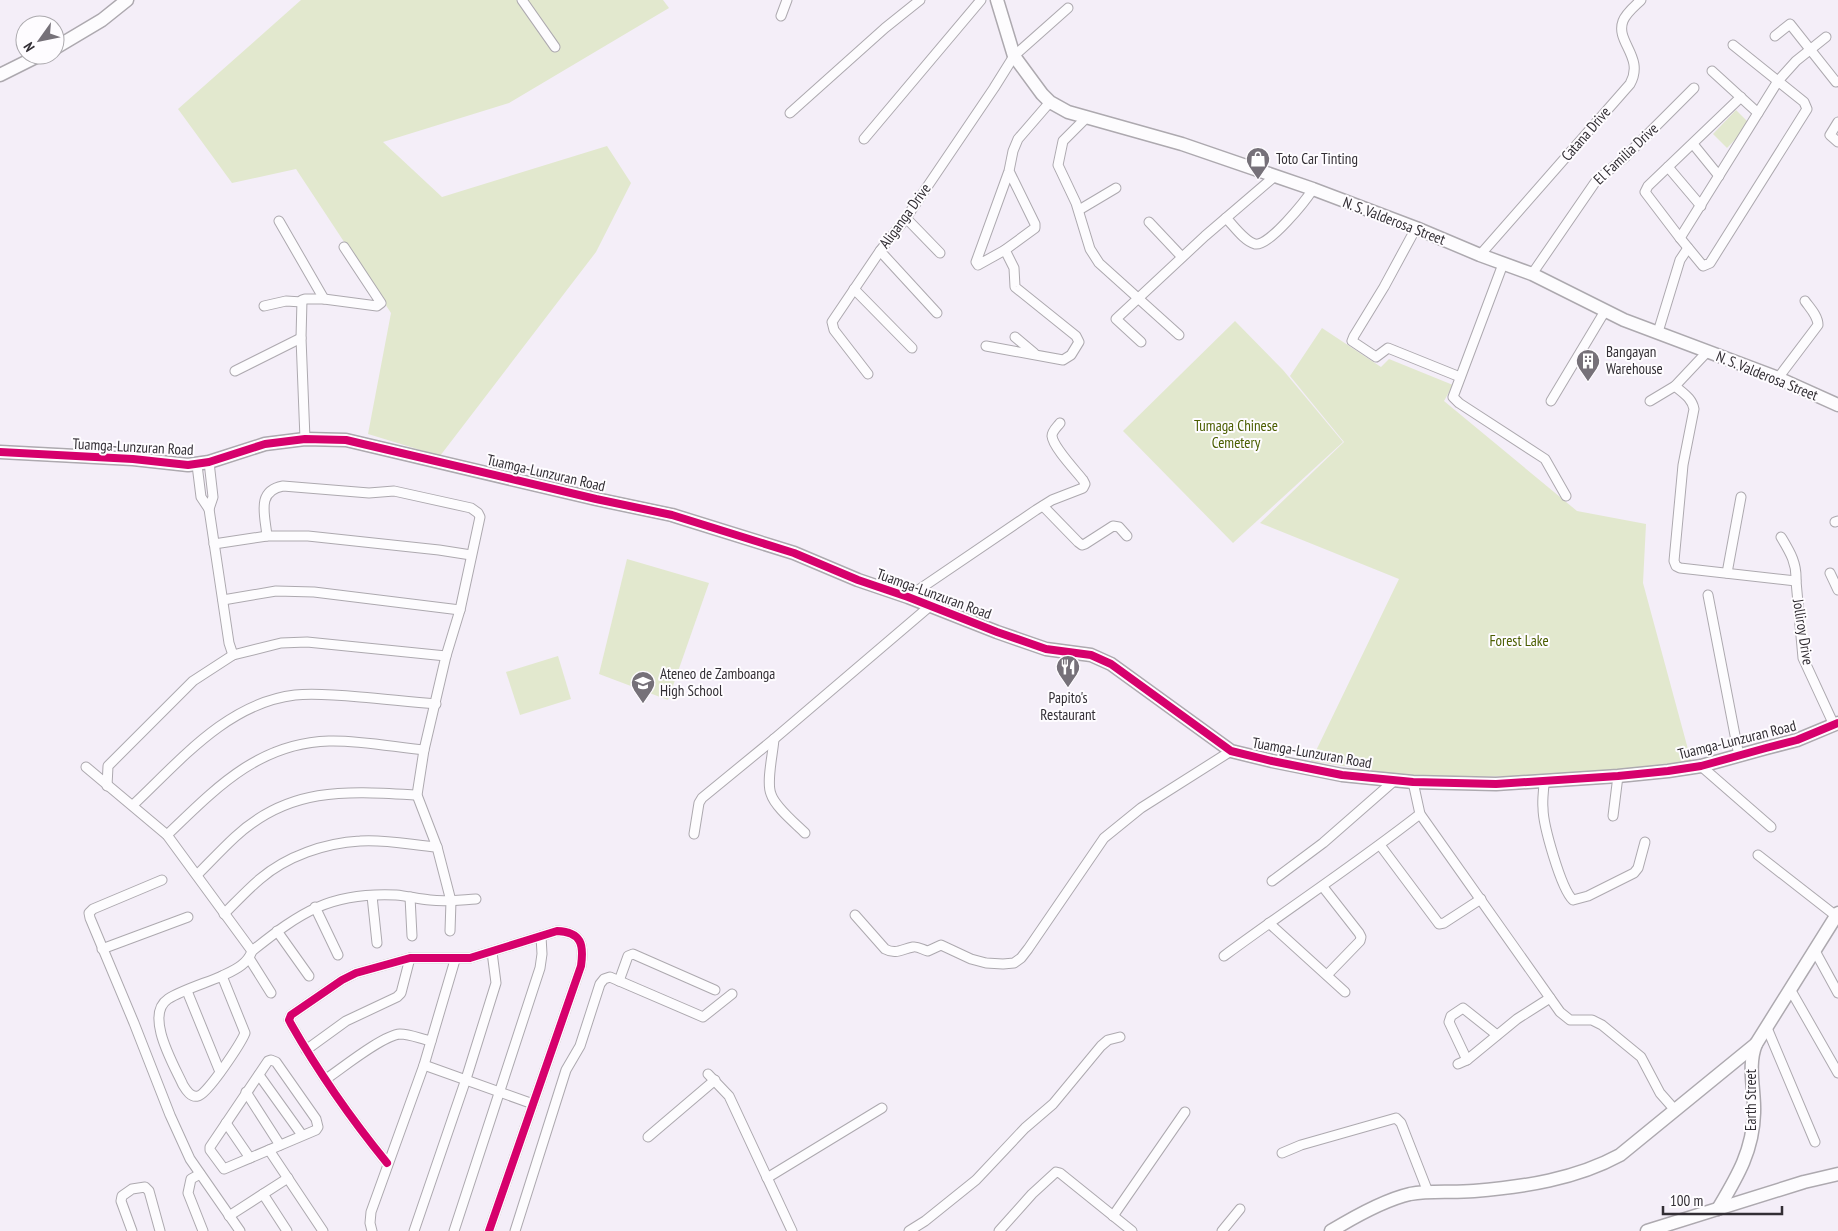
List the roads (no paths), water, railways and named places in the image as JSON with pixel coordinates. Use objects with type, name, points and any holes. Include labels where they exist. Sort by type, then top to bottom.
[{"type":"street","points":[[65,42],[102,20],[127,0]]},
{"type":"street","points":[[522,0],[556,47]]},
{"type":"street","points":[[781,16],[787,0]]},
{"type":"street","points":[[790,113],[885,28],[920,0]]},
{"type":"street","points":[[864,139],[981,0]]},
{"type":"street","name":"N. S. Valderosa Street","points":[[997,0],[1014,56],[1042,94],[1050,102],[1068,112],[1182,144],[1313,189],[1416,228],[1480,255],[1532,274],[1605,311],[1778,378],[1838,405]]},
{"type":"street","name":"Catana Drive","points":[[1480,255],[1630,84],[1635,75],[1635,65],[1622,28],[1626,16],[1641,0]]},
{"type":"street","name":"Aliganga Drive","points":[[868,374],[832,327],[834,319],[880,251],[906,218],[1014,56],[1068,8]]},
{"type":"street","points":[[1775,36],[1790,24],[1836,82]]},
{"type":"street","points":[[1680,238],[1778,81],[1790,67],[1826,37]]},
{"type":"street","points":[[1733,45],[1804,102],[1807,109],[1710,263],[1703,266],[1645,192],[1648,186],[1741,97]]},
{"type":"street","points":[[0,75],[20,65]]},
{"type":"street","points":[[1712,71],[1758,113]]},
{"type":"street","name":"El Familia Drive","points":[[1532,274],[1596,181],[1624,158],[1694,88]]},
{"type":"street","points":[[1009,171],[1035,224],[1035,228],[1005,250],[980,265],[977,264],[1018,139],[1050,102]]},
{"type":"street","points":[[1086,118],[1063,141],[1058,165],[1078,210],[1090,249],[1094,257],[1179,335]]},
{"type":"street","points":[[1838,122],[1830,135],[1838,142]]},
{"type":"street","points":[[1693,144],[1719,176]]},
{"type":"street","points":[[1668,167],[1701,206]]},
{"type":"street","points":[[1141,342],[1116,319],[1182,257],[1275,176]]},
{"type":"street","points":[[1078,210],[1116,188]]},
{"type":"street","points":[[1226,218],[1248,240],[1256,244],[1261,243],[1282,227],[1300,209],[1313,189]]},
{"type":"street","points":[[906,218],[940,253]]},
{"type":"street","points":[[279,221],[324,299]]},
{"type":"street","points":[[1150,222],[1182,257]]},
{"type":"street","points":[[1416,228],[1352,341],[1376,358],[1388,348],[1460,377]]},
{"type":"street","points":[[264,306],[286,301],[302,302],[305,299],[324,299],[380,305],[380,302],[344,247]]},
{"type":"street","points":[[1658,332],[1680,260],[1688,248]]},
{"type":"street","points":[[986,346],[1034,353],[1063,360],[1071,355],[1079,342],[1076,336],[1015,287],[1014,268],[1005,250]]},
{"type":"street","points":[[880,251],[937,313]]},
{"type":"street","points":[[1503,264],[1453,395],[1454,400],[1545,459],[1566,496]]},
{"type":"street","points":[[854,289],[912,348]]},
{"type":"street","points":[[1778,378],[1818,325],[1815,314],[1805,301]]},
{"type":"street","points":[[302,302],[301,338],[305,439]]},
{"type":"street","points":[[1551,402],[1605,311]]},
{"type":"street","points":[[1015,337],[1034,353]]},
{"type":"street","points":[[235,371],[301,338]]},
{"type":"street","points":[[1650,401],[1675,386],[1707,352]]},
{"type":"street","points":[[1675,386],[1690,399],[1694,409],[1683,465],[1674,561],[1676,566],[1796,581]]},
{"type":"street","points":[[908,597],[1052,500],[1079,490],[1085,484],[1052,438],[1054,430],[1060,423]]},
{"type":"street","name":"Tuamga-Lunzuran Road","points":[[0,452],[132,458],[188,465],[203,464],[265,444],[324,438],[346,440],[672,515],[794,553],[858,580],[1046,649],[1091,655],[1111,664],[1231,751],[1342,775],[1413,782],[1496,784],[1618,776],[1701,766],[1797,740],[1836,724]]},
{"type":"street","points":[[203,464],[213,497],[209,509],[233,655]]},
{"type":"street","points":[[268,536],[264,505],[265,497],[275,487],[283,486],[369,493],[394,491],[471,508],[480,517],[460,610],[446,656],[424,750],[417,795],[437,847],[451,901],[450,931]]},
{"type":"street","points":[[1726,573],[1741,497]]},
{"type":"street","points":[[1043,506],[1082,544],[1113,526],[1118,527],[1127,536]]},
{"type":"street","points":[[214,544],[268,536],[308,536],[471,555]]},
{"type":"street","name":"Jolliroy Drive","points":[[1781,537],[1792,556],[1796,569],[1803,658],[1836,724]]},
{"type":"street","points":[[1833,575],[1838,590]]},
{"type":"street","points":[[223,600],[276,591],[314,592],[460,610]]},
{"type":"street","points":[[1708,595],[1739,756]]},
{"type":"street","points":[[694,834],[699,803],[702,798],[930,606]]},
{"type":"street","points":[[107,786],[108,766],[182,691],[209,669],[233,655],[281,643],[307,642],[446,656]]},
{"type":"street","points":[[133,805],[209,734],[245,711],[270,702],[294,696],[325,694],[436,704]]},
{"type":"street","points":[[774,739],[769,786],[771,795],[804,833]]},
{"type":"street","points":[[167,835],[237,772],[255,761],[280,750],[305,743],[330,741],[424,750]]},
{"type":"street","points":[[855,916],[889,951],[900,952],[914,947],[928,951],[941,945],[971,959],[986,963],[1014,963],[1028,949],[1104,838],[1141,808],[1231,751]]},
{"type":"street","points":[[1701,766],[1771,827]]},
{"type":"street","points":[[86,767],[167,835],[224,914],[271,993]]},
{"type":"street","points":[[1613,816],[1618,776]]},
{"type":"street","points":[[1272,881],[1323,843],[1395,780]]},
{"type":"street","points":[[1544,781],[1543,807],[1545,822],[1560,876],[1572,900],[1588,896],[1634,873],[1638,868],[1645,842]]},
{"type":"street","points":[[1413,782],[1420,814],[1560,1012],[1570,1020],[1592,1020],[1602,1024],[1642,1056],[1660,1093],[1675,1110]]},
{"type":"street","points":[[197,875],[236,836],[271,812],[291,802],[315,795],[338,792],[359,791],[417,795]]},
{"type":"street","points":[[1224,956],[1269,922],[1323,887],[1420,814]]},
{"type":"street","points":[[224,914],[261,878],[282,864],[329,845],[361,841],[437,847]]},
{"type":"street","points":[[1380,845],[1439,924],[1444,923],[1481,899]]},
{"type":"street","points":[[1331,1231],[1392,1199],[1428,1192],[1499,1189],[1551,1181],[1607,1162],[1620,1155],[1756,1044],[1837,914],[1758,855]]},
{"type":"street","points":[[162,880],[90,911],[90,918],[190,1160],[240,1231]]},
{"type":"street","points":[[1323,887],[1361,937],[1360,941],[1327,975]]},
{"type":"street","points":[[222,976],[245,1033],[220,1072],[203,1094],[198,1096],[189,1094],[183,1085],[159,1028],[158,1016],[160,1008],[167,1000],[240,966],[277,931],[290,921],[315,907],[348,897],[396,895],[451,901],[476,899]]},
{"type":"street","points":[[372,896],[377,943]]},
{"type":"street","points":[[410,897],[412,936]]},
{"type":"street","points":[[315,907],[338,955]]},
{"type":"street","points":[[102,949],[188,917]]},
{"type":"street","points":[[1269,922],[1345,992]]},
{"type":"street","points":[[277,931],[309,976]]},
{"type":"street","points":[[388,1163],[369,1140],[306,1050],[290,1022],[291,1015],[356,973],[410,958],[455,960],[470,958],[557,931],[570,933],[577,937],[583,951],[581,966],[489,1231]]},
{"type":"street","points":[[454,1231],[540,968],[542,954],[541,936]]},
{"type":"street","points":[[414,1231],[466,1079],[496,983],[492,952]]},
{"type":"street","points":[[1815,952],[1838,993]]},
{"type":"street","points":[[619,981],[628,956],[633,954],[715,990]]},
{"type":"street","points":[[306,1050],[346,1022],[397,997],[401,993],[410,958]]},
{"type":"street","points":[[372,1231],[370,1223],[371,1212],[424,1065],[455,960]]},
{"type":"street","points":[[515,1231],[566,1070],[580,1046],[600,984],[610,977],[703,1017],[732,994]]},
{"type":"street","points":[[1790,989],[1838,1073]]},
{"type":"street","points":[[186,991],[220,1072]]},
{"type":"street","points":[[1497,1036],[1463,1008],[1450,1016],[1449,1022],[1462,1062],[1497,1036],[1517,1019],[1550,998]]},
{"type":"street","points":[[1767,1028],[1815,1142]]},
{"type":"street","points":[[326,1080],[393,1036],[408,1035],[431,1041]]},
{"type":"street","points":[[909,1231],[925,1221],[976,1180],[1025,1128],[1053,1104],[1101,1046],[1108,1040],[1120,1037]]},
{"type":"street","name":"Earth Street","points":[[1718,1209],[1742,1167],[1748,1152],[1754,1111],[1751,1057],[1756,1044]]},
{"type":"street","points":[[273,1060],[318,1123],[316,1130],[224,1169],[211,1152],[210,1147],[246,1092],[268,1061],[273,1060]]},
{"type":"street","points":[[424,1065],[533,1104]]},
{"type":"street","points":[[259,1075],[302,1135]]},
{"type":"street","points":[[648,1137],[712,1077],[729,1096],[792,1231]]},
{"type":"street","points":[[246,1092],[280,1145]]},
{"type":"street","points":[[767,1178],[882,1108]]},
{"type":"street","points":[[1113,1216],[1185,1112]]},
{"type":"street","points":[[1282,1153],[1301,1145],[1396,1118],[1401,1122],[1428,1192]]},
{"type":"street","points":[[226,1123],[250,1158]]},
{"type":"street","points":[[269,1150],[324,1231]]},
{"type":"street","points":[[999,1231],[1032,1194],[1056,1172],[1060,1173],[1132,1231]]},
{"type":"street","points":[[200,1174],[192,1179],[188,1193],[203,1231]]},
{"type":"street","points":[[1647,1231],[1804,1182],[1838,1174]]},
{"type":"street","points":[[229,1216],[288,1178]]},
{"type":"street","points":[[132,1231],[122,1196],[132,1189],[145,1187],[149,1191],[160,1231]]},
{"type":"street","points":[[263,1194],[287,1231]]},
{"type":"street","points":[[1222,1231],[1240,1210]]},
{"type":"place","name":"Toto Car Tinting","points":[[1258,180]]},
{"type":"place","name":"Bangayan Warehouse","points":[[1588,382]]},
{"type":"place","name":"Papito's Restaurant","points":[[1068,688]]},
{"type":"place","name":"Ateneo de Zamboanga High School","points":[[643,704]]},
{"type":"park label","name":"Tumaga Chinese Cemetery","points":[[1236,434]]},
{"type":"park label","name":"Forest Lake","points":[[1519,641]]}]
